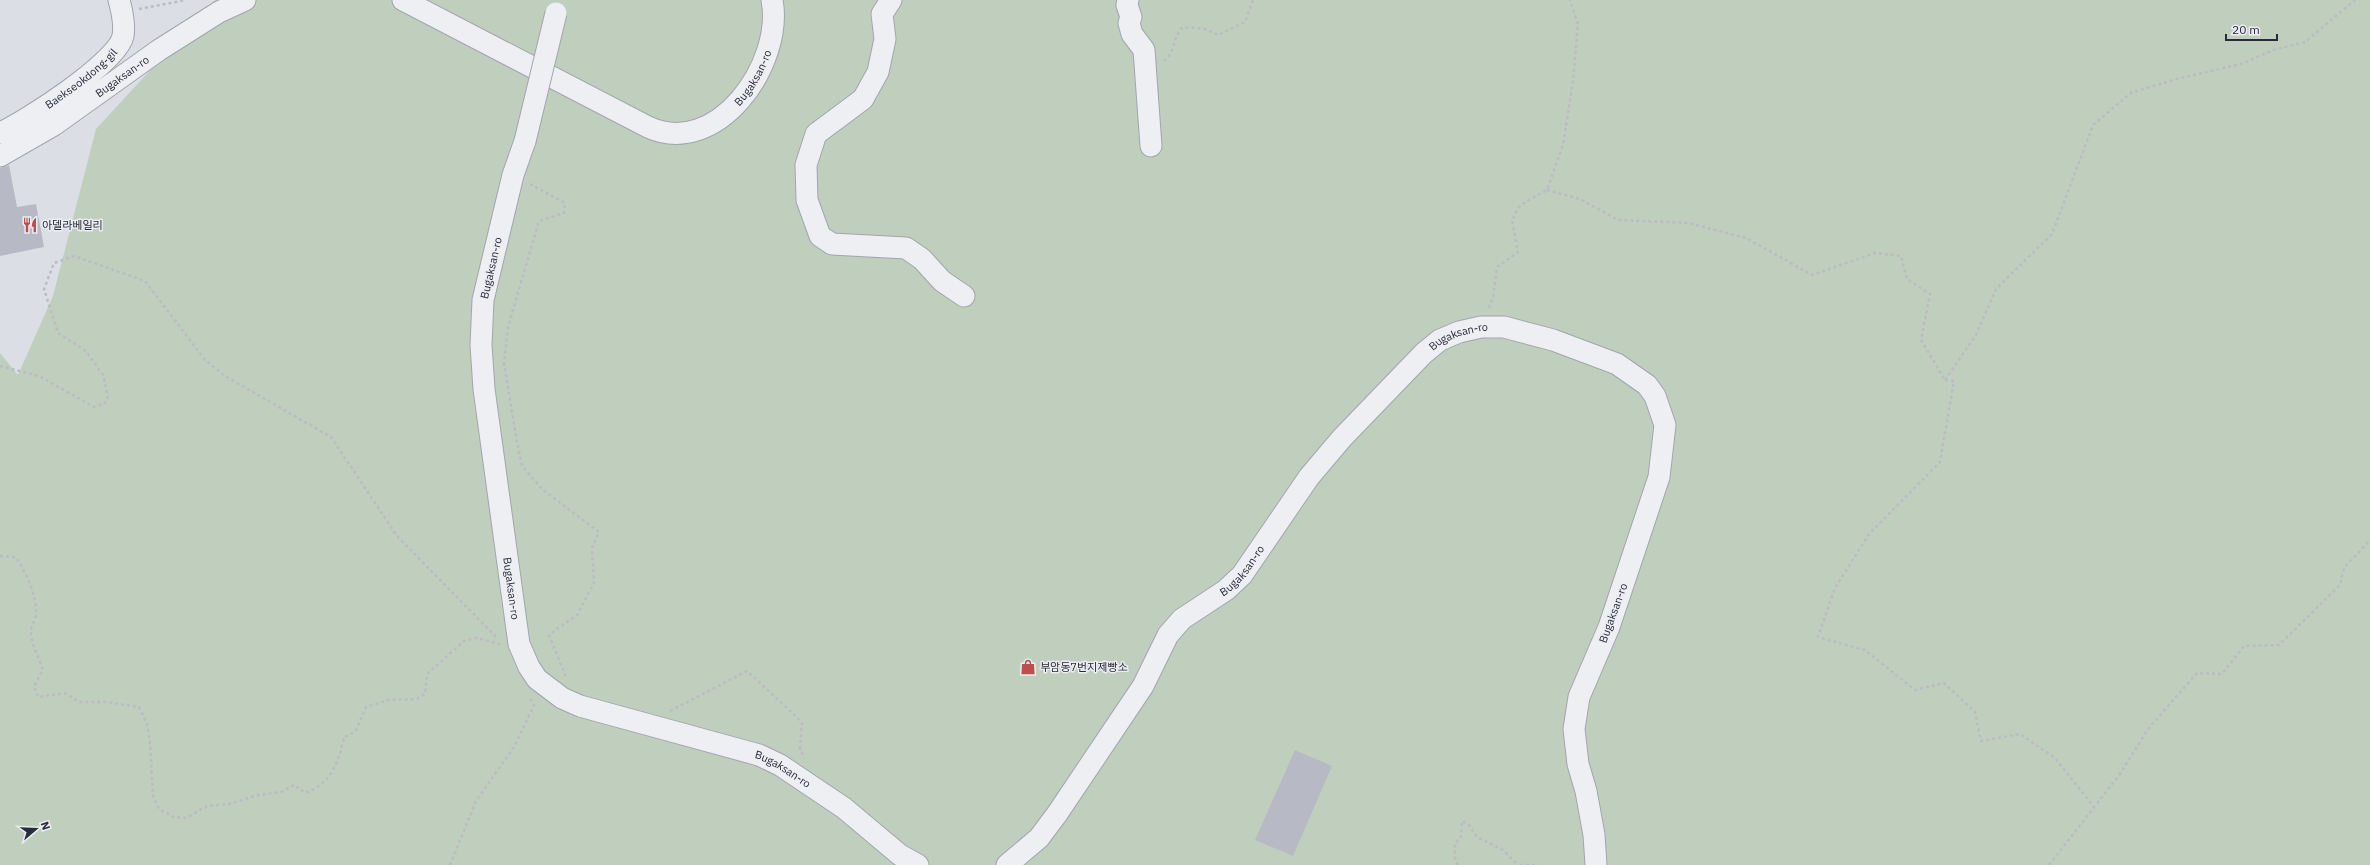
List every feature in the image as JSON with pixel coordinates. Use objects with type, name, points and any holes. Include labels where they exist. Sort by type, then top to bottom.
[{"type":"street","name":"Bugaksan-ro","points":[[0,156],[54,125],[159,50],[219,12],[245,0]]},
{"type":"street","name":"Bugaksan-ro","points":[[403,0],[660,133],[684,134],[706,128],[737,102],[753,83],[764,62],[770,39],[774,10],[772,0]]},
{"type":"street","points":[[891,0],[882,14],[885,39],[878,72],[863,99],[816,134],[806,165],[807,200],[820,236],[832,244],[906,248],[922,259],[942,281],[964,296]]},
{"type":"street","points":[[1128,0],[1127,5],[1130,16],[1129,23],[1132,34],[1144,50],[1151,146]]},
{"type":"street","name":"Baekseokdong-gil","points":[[0,133],[72,88],[114,53],[123,37],[121,6]]},
{"type":"street","name":"Bugaksan-ro","points":[[558,7],[525,141],[513,175],[483,300],[481,344],[484,389],[519,644],[529,668],[537,679],[562,698],[580,706],[759,755],[780,765],[844,808],[900,854],[918,865]]},
{"type":"street","name":"Bugaksan-ro","points":[[1007,865],[1038,838],[1058,814],[1143,686],[1168,635],[1182,619],[1226,590],[1242,575],[1309,477],[1342,438],[1424,353],[1440,340],[1481,327],[1504,327],[1530,332],[1617,364],[1647,385],[1655,396],[1665,425],[1659,477],[1609,627],[1579,697],[1574,729],[1578,764],[1586,791],[1594,835],[1596,865]]},
{"type":"path","points":[[121,6],[186,0]]},
{"type":"path","points":[[1146,70],[1168,58],[1176,37],[1183,27],[1205,29],[1218,35],[1245,22],[1253,0]]},
{"type":"path","points":[[1481,327],[1493,298],[1497,267],[1518,252],[1512,220],[1520,205],[1547,190],[1563,145],[1573,81],[1578,24],[1570,0]]},
{"type":"path","points":[[1945,380],[1976,335],[1996,289],[2052,234],[2092,125],[2130,93],[2177,79],[2244,63],[2273,50],[2305,42],[2355,0]]},
{"type":"path","points":[[1547,190],[1580,199],[1618,220],[1688,224],[1746,238],[1812,275],[1875,253],[1901,256],[1907,279],[1930,294],[1920,340],[1945,380]]},
{"type":"path","points":[[548,194],[565,203],[564,213],[539,221],[508,326],[504,363],[522,466],[543,490],[599,532],[592,548],[594,582],[577,615],[549,635],[567,681]]},
{"type":"path","points":[[0,366],[40,376],[94,407],[104,404],[108,397],[103,375],[86,351],[58,333],[44,289],[54,263],[74,256],[145,281],[205,360],[225,376],[331,437],[397,536],[482,620],[504,646],[477,638],[464,641],[427,674],[424,694],[417,699],[389,700],[366,707],[355,732],[344,737],[340,755],[330,776],[314,790],[305,793],[294,785],[281,792],[258,795],[229,804],[207,806],[186,818],[173,818],[158,808],[153,796],[150,742],[147,724],[140,707],[107,702],[78,702],[65,693],[38,696],[34,686],[43,670],[31,629],[36,614],[32,594],[24,568],[15,557],[0,556]]},
{"type":"path","points":[[1945,380],[1954,381],[1940,462],[1869,534],[1835,588],[1818,636],[1865,650],[1915,690],[1944,683],[1975,712],[1981,741],[2020,734],[2055,758],[2094,807]]},
{"type":"path","points":[[2049,865],[2120,774],[2148,729],[2196,673],[2222,674],[2244,646],[2279,645],[2340,585],[2344,568],[2370,540]]},
{"type":"path","points":[[644,724],[747,671],[802,722],[800,748],[806,761]]},
{"type":"path","points":[[450,865],[476,801],[514,747],[534,705],[526,694]]},
{"type":"path","points":[[1458,865],[1456,860],[1455,844],[1462,837],[1462,821],[1469,825],[1477,837],[1503,850],[1519,865],[1539,865]]},
{"type":"green space","points":[[215,0],[2370,0],[2370,865],[0,865],[0,353],[18,375],[53,296],[96,129]]},
{"type":"building","points":[[9,165],[17,207],[36,204],[44,247],[0,256],[0,168]]},
{"type":"building","points":[[1295,750],[1332,766],[1293,856],[1255,840]]},
{"type":"place","name":"아델라베일리","points":[[30,225]]},
{"type":"place","name":"부암동7번지제빵소","points":[[1028,667]]}]
